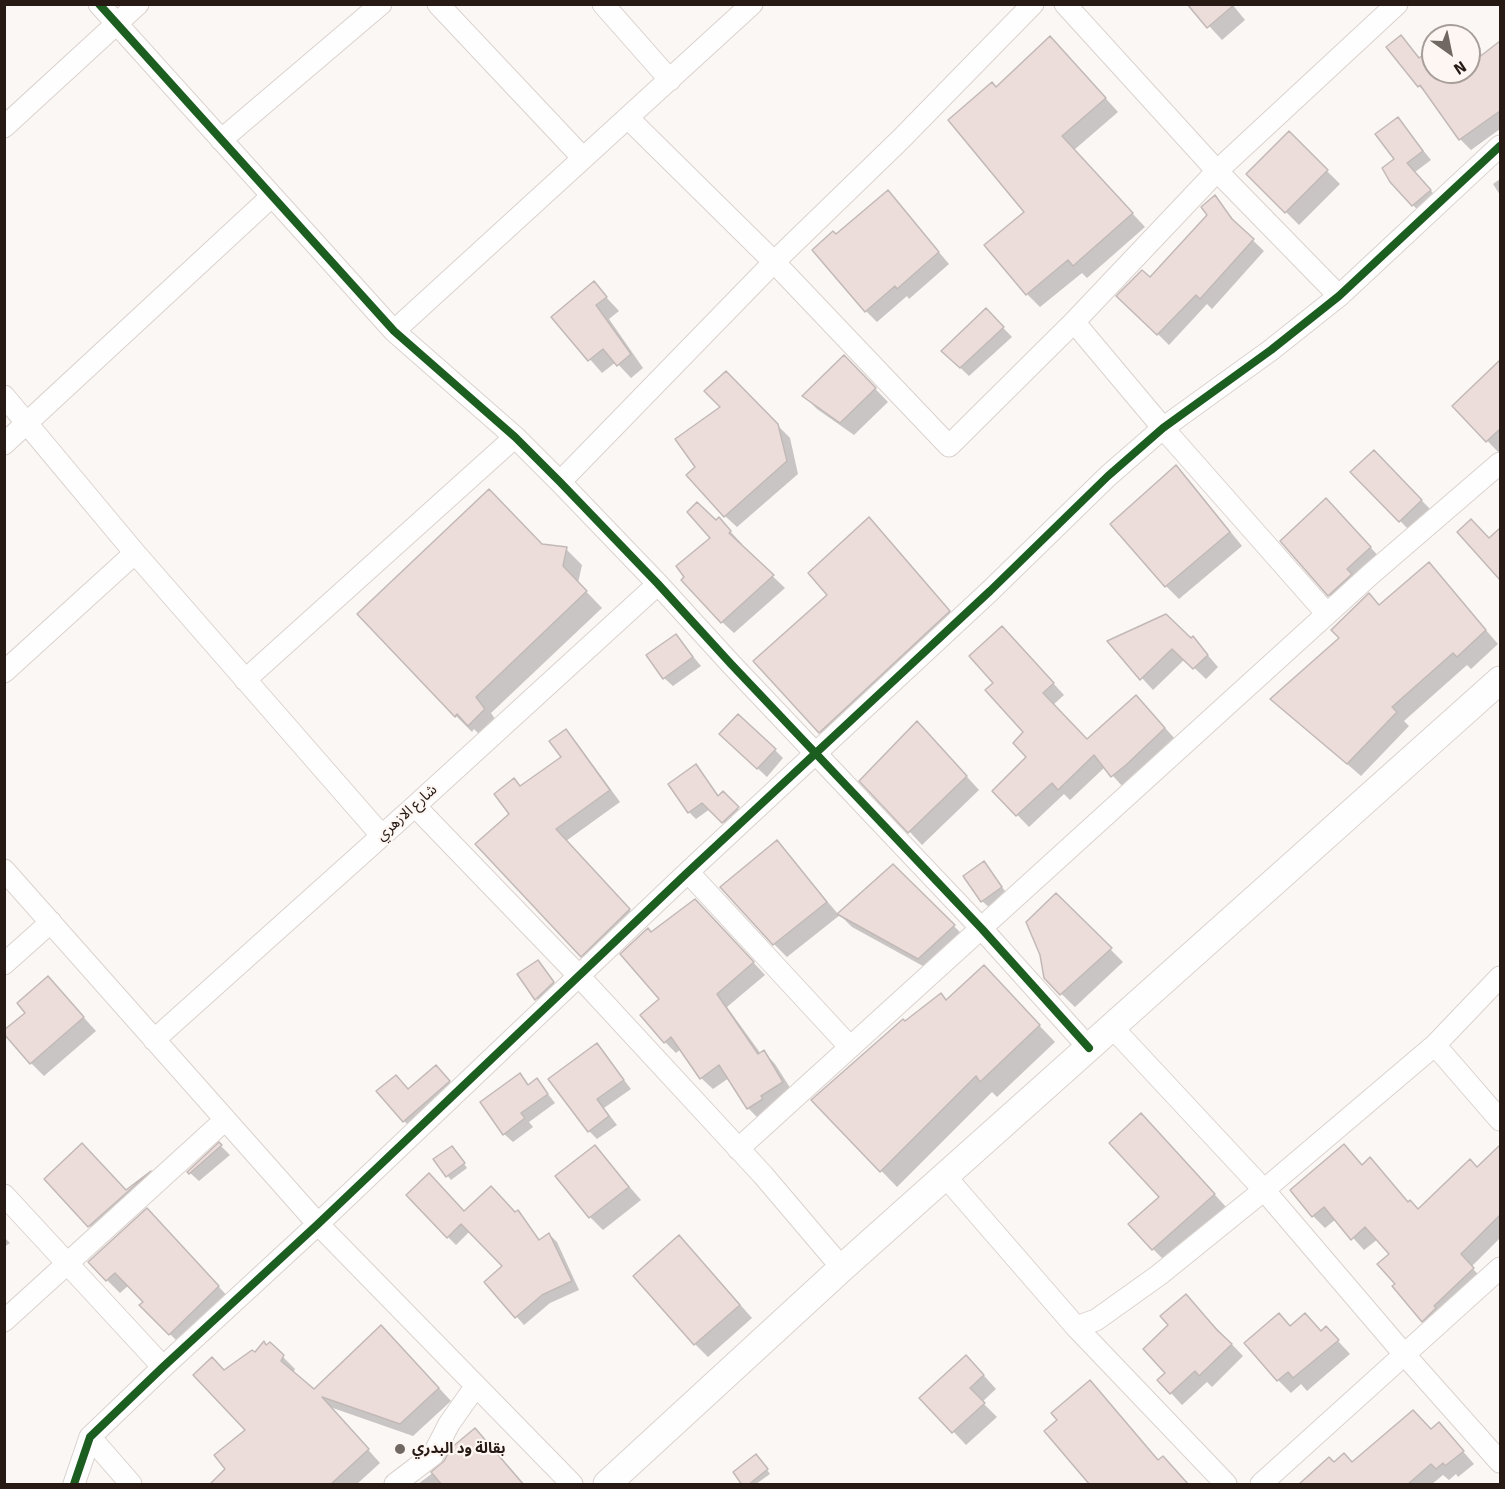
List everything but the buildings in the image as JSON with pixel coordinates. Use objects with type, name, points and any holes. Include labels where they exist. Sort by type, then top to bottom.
[{"type":"street","points":[[99,4],[394,331],[515,437],[560,482],[982,929],[1089,1048]]},
{"type":"street","points":[[6,121],[138,4]]},
{"type":"street","points":[[221,140],[381,4]]},
{"type":"street","points":[[438,4],[583,159]]},
{"type":"street","points":[[603,4],[670,80]]},
{"type":"street","points":[[394,331],[752,4]]},
{"type":"street","points":[[560,482],[774,262],[901,139],[1033,4]]},
{"type":"street","points":[[1065,4],[1217,171],[1339,296]]},
{"type":"street","points":[[628,118],[774,262],[949,446],[1074,322],[1217,171],[1397,4]]},
{"type":"street","points":[[74,1485],[90,1437],[688,872],[981,599],[1108,476],[1163,428],[1271,350],[1339,296],[1500,147]]},
{"type":"street","points":[[4,444],[272,196]]},
{"type":"street","points":[[1074,322],[1163,428],[1328,614]]},
{"type":"street","points":[[4,396],[135,553],[382,836]]},
{"type":"street","points":[[245,680],[515,437]]},
{"type":"street","points":[[738,1149],[1328,614],[1500,463]]},
{"type":"street","points":[[4,672],[135,553]]},
{"type":"street","name":"شارع الازهري","points":[[154,1040],[658,584]]},
{"type":"street","points":[[607,1485],[842,1268],[1500,680]]},
{"type":"street","points":[[415,806],[579,976],[763,1175],[842,1268]]},
{"type":"street","points":[[4,870],[318,1224],[572,1485]]},
{"type":"street","points":[[688,872],[850,1047]]},
{"type":"street","points":[[4,964],[51,922]]},
{"type":"street","points":[[1076,1327],[1096,1320],[1159,1275],[1264,1190],[1435,1045],[1500,977]]},
{"type":"street","points":[[1112,1027],[1264,1190],[1500,1462]]},
{"type":"street","points":[[1435,1045],[1500,1120]]},
{"type":"street","points":[[4,1321],[225,1120]]},
{"type":"street","points":[[945,1176],[1076,1327],[1226,1485]]},
{"type":"street","points":[[4,1195],[163,1367]]},
{"type":"street","points":[[1261,1485],[1500,1268]]},
{"type":"street","points":[[395,1485],[432,1455],[449,1424],[475,1387]]},
{"type":"street","points":[[90,1437],[131,1485]]},
{"type":"cycle path","points":[[99,4],[394,331],[515,437],[560,482],[982,929],[1089,1048]]},
{"type":"cycle path","points":[[74,1484],[90,1437],[688,872],[990,591],[1108,476],[1163,428],[1271,350],[1339,296],[1500,146]]},
{"type":"place","name":"بقالة ود البدري","points":[[400,1449]]}]
